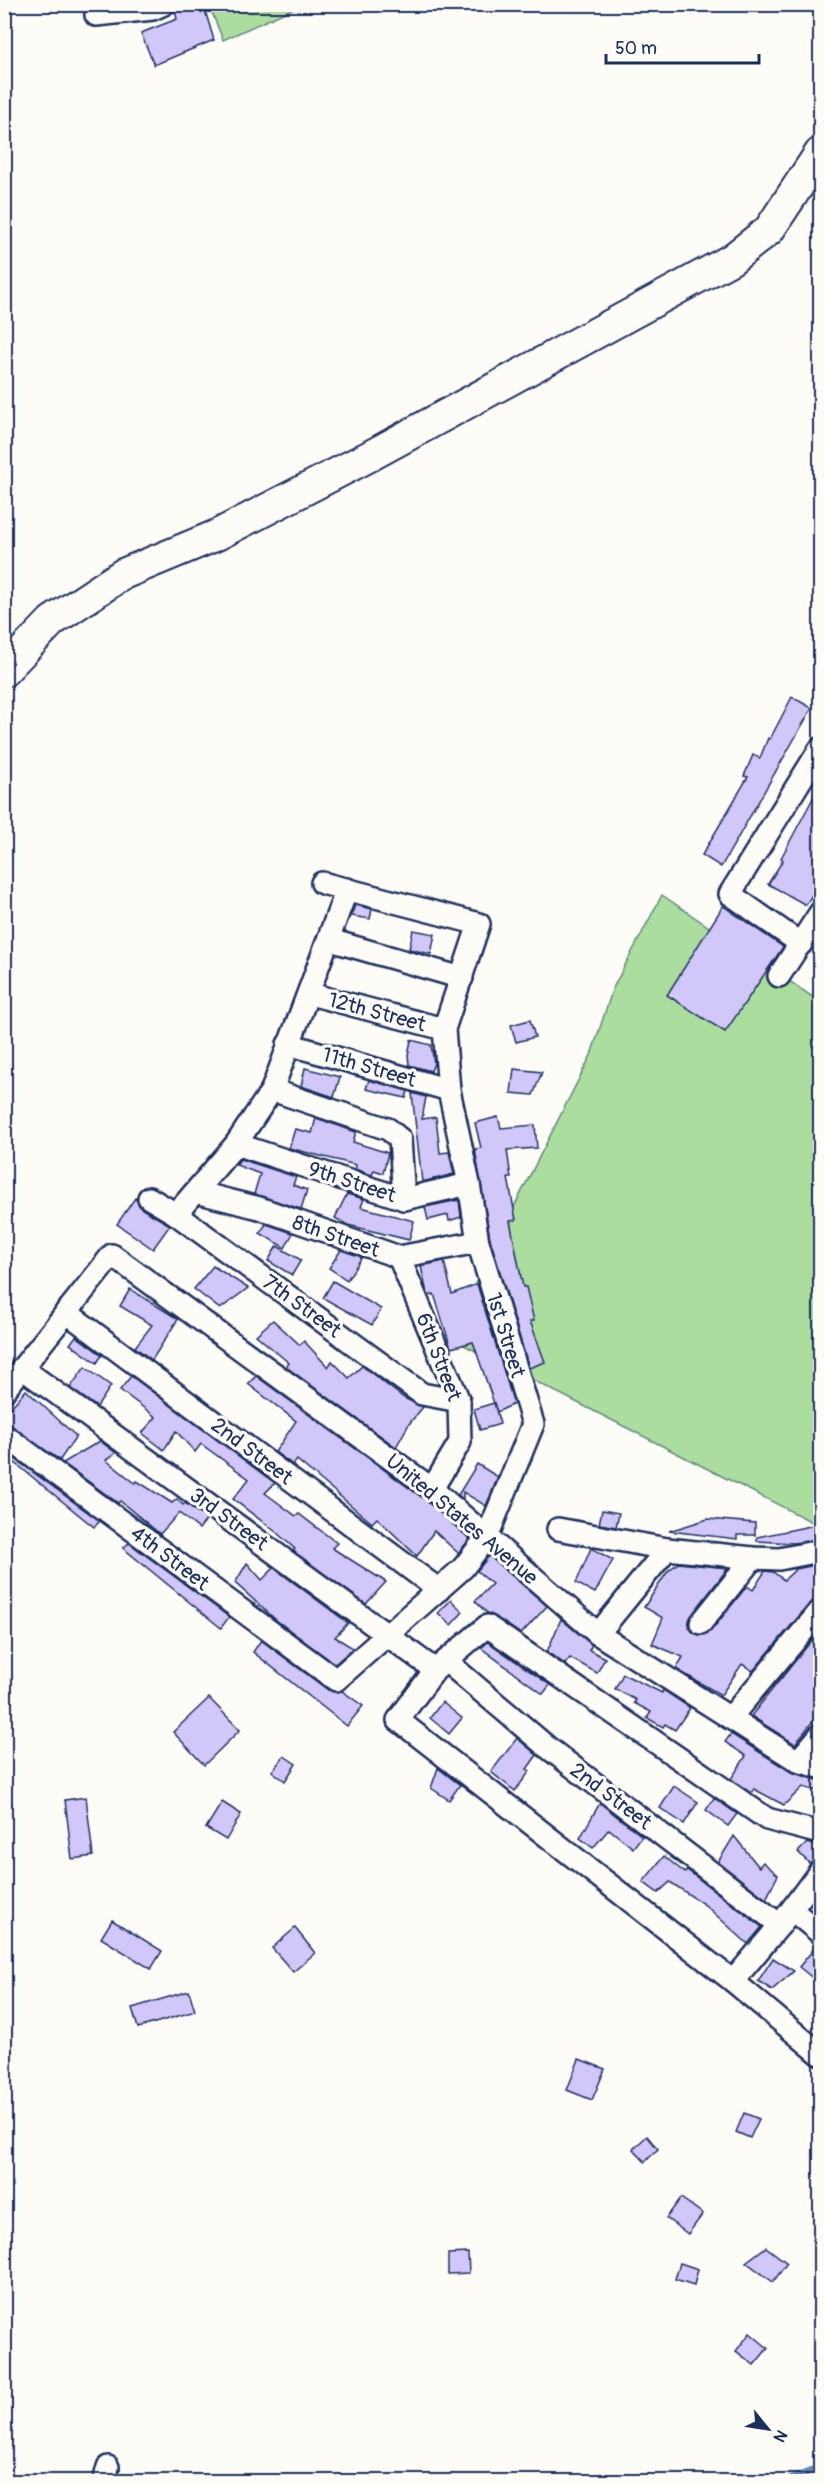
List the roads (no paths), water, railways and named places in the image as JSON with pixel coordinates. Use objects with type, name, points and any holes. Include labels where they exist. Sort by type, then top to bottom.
[{"type":"street","points":[[97,10],[153,9],[164,4]]},
{"type":"street","points":[[4,670],[52,621],[123,574],[217,535],[368,457],[732,259],[769,230],[820,153]]},
{"type":"street","points":[[801,944],[730,894],[820,749]]},
{"type":"street","points":[[176,1214],[236,1144],[272,1090],[288,1044],[310,994],[347,889],[322,883]]},
{"type":"street","name":"1st Street","points":[[336,1680],[389,1636],[463,1568],[487,1537],[533,1424],[478,1242],[469,1184],[449,1090],[444,1029],[479,924],[347,889]]},
{"type":"street","points":[[779,976],[820,913]]},
{"type":"street","points":[[330,940],[462,978]]},
{"type":"street","name":"12th Street","points":[[310,994],[444,1029]]},
{"type":"street","name":"11th Street","points":[[288,1044],[449,1090]]},
{"type":"street","points":[[272,1090],[388,1129],[400,1139],[404,1199]]},
{"type":"street","name":"9th Street","points":[[236,1144],[404,1199],[469,1184]]},
{"type":"street","name":"8th Street","points":[[196,1192],[259,1208],[399,1257],[478,1242]]},
{"type":"street","name":"7th Street","points":[[150,1198],[176,1214],[422,1394],[459,1401]]},
{"type":"street","name":"United States Avenue","points":[[66,1312],[112,1255],[432,1489],[598,1634],[798,1761],[820,1767]]},
{"type":"street","name":"6th Street","points":[[399,1257],[459,1401],[460,1442],[432,1489]]},
{"type":"street","points":[[4,1391],[66,1312]]},
{"type":"street","name":"2nd Street","points":[[66,1312],[439,1590]]},
{"type":"street","name":"3rd Street","points":[[22,1368],[389,1636],[441,1666]]},
{"type":"street","name":"4th Street","points":[[4,1435],[336,1680]]},
{"type":"street","points":[[558,1529],[667,1549],[753,1558],[779,1559],[820,1551]]},
{"type":"street","points":[[598,1634],[667,1549]]},
{"type":"street","points":[[701,1623],[753,1558]]},
{"type":"street","points":[[730,1718],[820,1611]]},
{"type":"street","points":[[820,1833],[767,1819],[487,1626],[441,1666],[398,1720],[733,1981],[820,2054]]},
{"type":"street","name":"2nd Street","points":[[441,1666],[547,1748],[786,1918],[820,1933]]},
{"type":"street","points":[[798,1761],[820,1735]]},
{"type":"street","points":[[733,1981],[786,1918],[820,1871]]},
{"type":"waterway","points":[[783,2482],[820,2467]]}]
